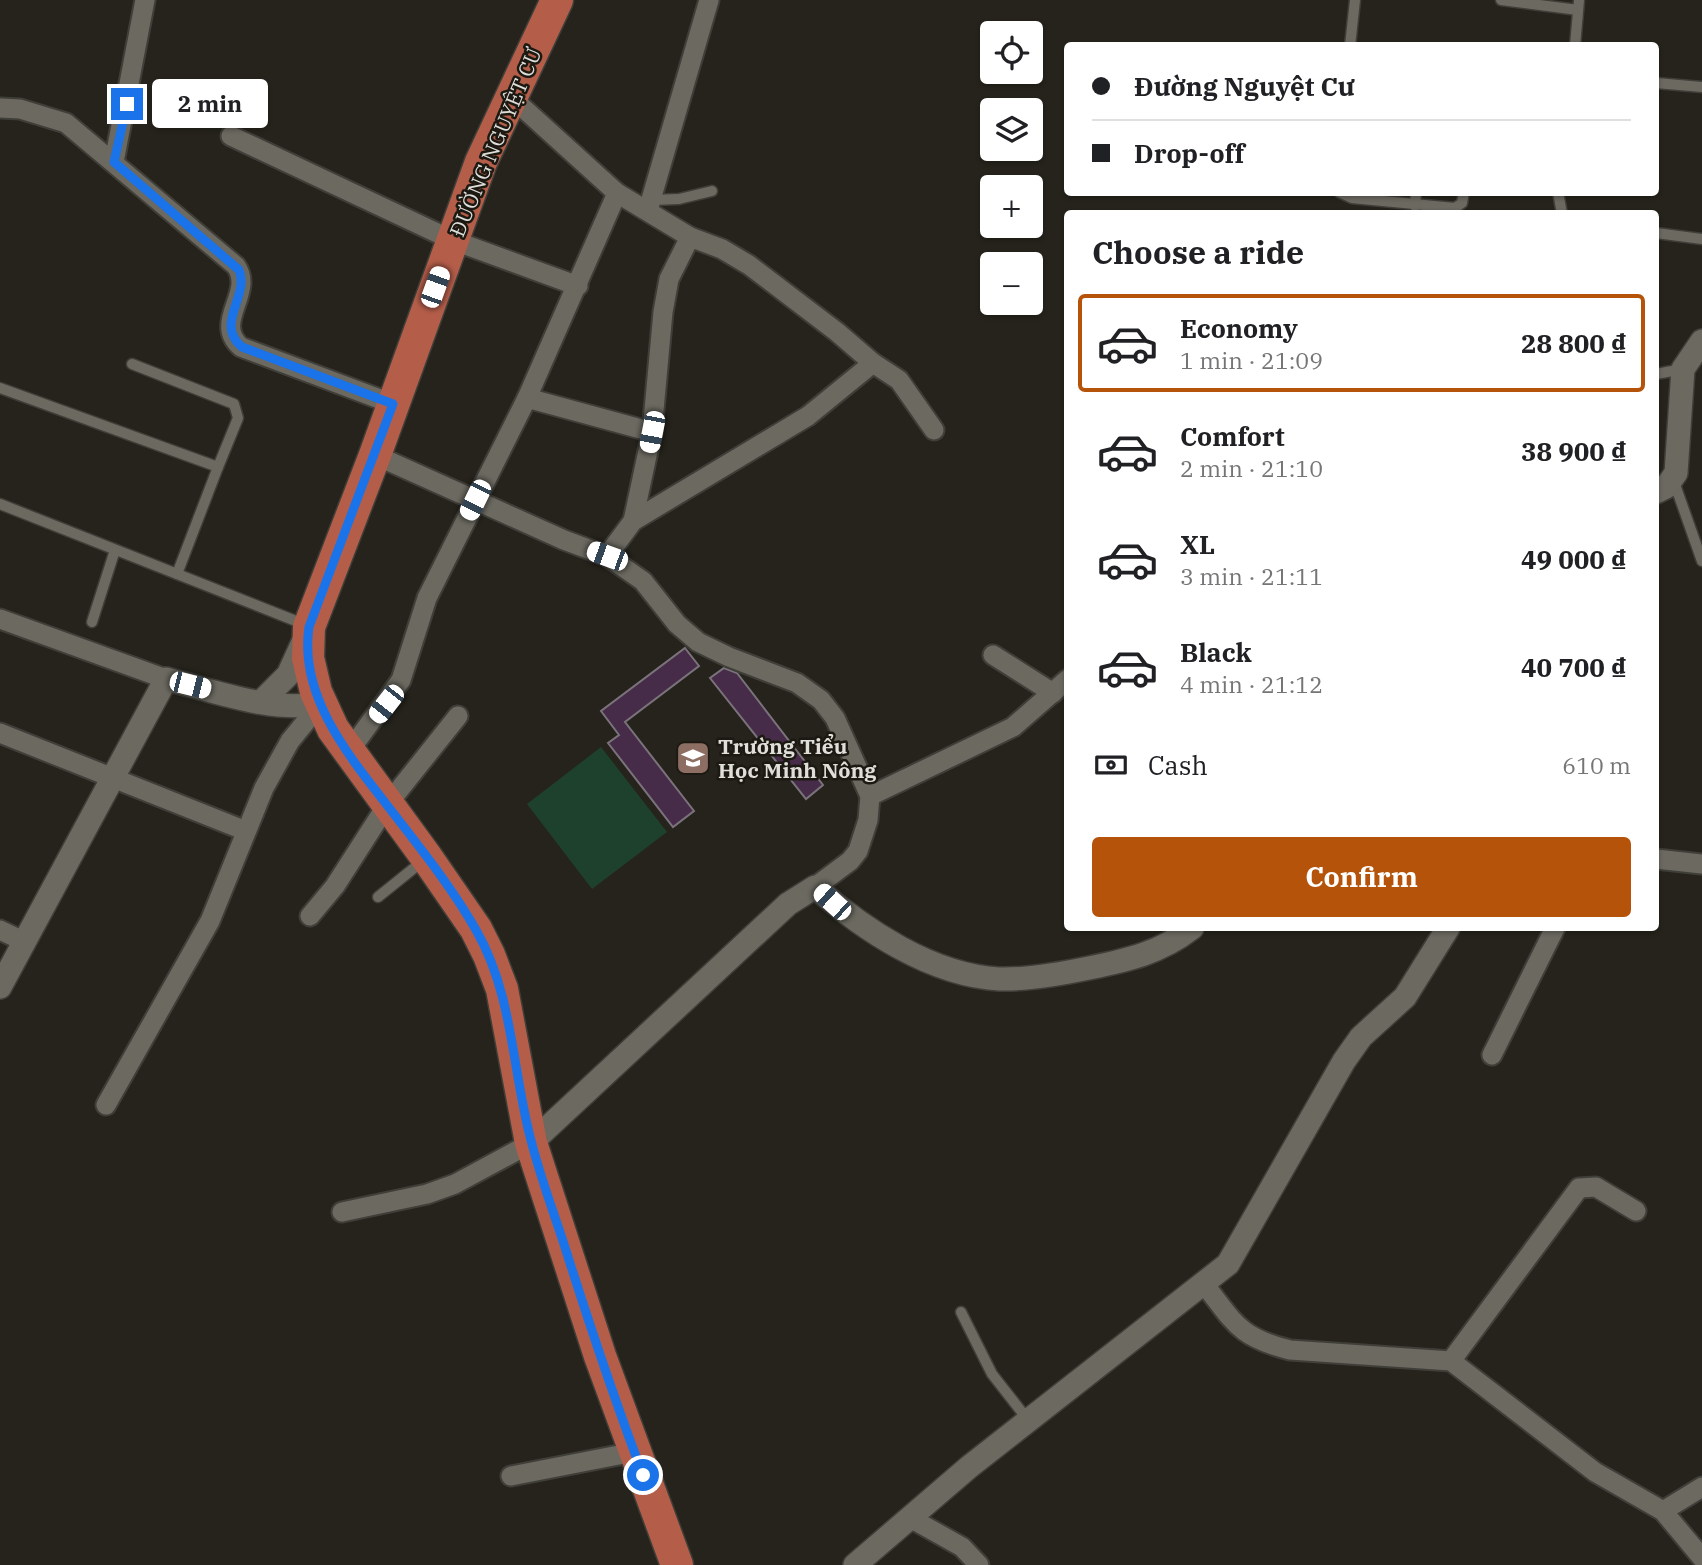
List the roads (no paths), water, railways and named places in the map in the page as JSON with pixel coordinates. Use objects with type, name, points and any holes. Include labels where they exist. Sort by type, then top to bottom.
[{"type":"highway","name":"ĐƯỜNG NGUYỆT CƯ","points":[[557,0],[481,162],[375,455],[309,627],[308,658],[321,703],[348,753],[427,858],[476,929],[489,955],[502,989],[531,1143],[634,1452],[677,1565]]},
{"type":"street","points":[[114,162],[145,0]]},
{"type":"street","points":[[650,205],[709,0]]},
{"type":"street","points":[[511,97],[617,192],[650,205],[690,237],[722,249],[749,265],[898,380],[934,430]]},
{"type":"street","points":[[0,108],[20,109],[66,123],[239,270],[242,284],[230,319],[236,342],[242,347],[393,404]]},
{"type":"street","points":[[231,136],[452,240],[578,286]]},
{"type":"street","points":[[348,753],[401,680],[427,598],[527,398],[617,192]]},
{"type":"street","points":[[633,522],[652,432],[663,312],[669,279],[690,237]]},
{"type":"street","points":[[1664,485],[1678,463],[1683,369],[1702,341]]},
{"type":"street","points":[[607,556],[633,522],[808,416],[873,363]]},
{"type":"street","points":[[527,398],[652,432]]},
{"type":"street","points":[[342,1212],[427,1194],[455,1184],[531,1143],[788,904],[850,861],[858,851],[868,820],[870,796],[835,718],[821,700],[797,682],[729,657],[698,642],[677,624],[643,581],[607,556],[564,540],[375,455]]},
{"type":"street","points":[[0,619],[166,679],[261,702],[292,706],[321,703]]},
{"type":"street","points":[[261,702],[288,675],[309,627]]},
{"type":"street","points":[[870,796],[1013,727],[1060,686],[993,655]]},
{"type":"street","points":[[0,986],[166,679]]},
{"type":"street","points":[[106,1105],[210,921],[264,788],[290,741],[321,703]]},
{"type":"street","points":[[310,916],[335,886],[387,805],[458,716]]},
{"type":"street","points":[[0,733],[246,831]]},
{"type":"street","points":[[1659,859],[1702,864]]},
{"type":"street","points":[[815,887],[849,917],[918,956],[978,976],[1000,979],[1064,973],[1115,963],[1171,944],[1188,931]]},
{"type":"street","points":[[0,930],[23,942]]},
{"type":"street","points":[[855,1565],[912,1519],[969,1467],[1228,1264],[1361,1037],[1405,997],[1446,931]]},
{"type":"street","points":[[1492,1055],[1554,931]]},
{"type":"street","points":[[1451,1361],[1579,1188],[1596,1187],[1636,1211]]},
{"type":"street","points":[[1205,1283],[1241,1331],[1269,1345],[1290,1350],[1451,1361],[1595,1472],[1663,1511],[1702,1558]]},
{"type":"street","points":[[511,1476],[634,1452]]},
{"type":"street","points":[[1663,1511],[1702,1487]]},
{"type":"street","points":[[912,1519],[962,1548],[979,1565]]},
{"type":"lane","points":[[1350,42],[1355,0]]},
{"type":"lane","points":[[1501,0],[1579,5],[1575,42]]},
{"type":"lane","points":[[1659,83],[1702,87]]},
{"type":"lane","points":[[650,205],[712,191]]},
{"type":"lane","points":[[1348,196],[1415,206],[1455,208],[1462,203],[1463,196]]},
{"type":"lane","points":[[1415,206],[1416,196]]},
{"type":"lane","points":[[1659,233],[1702,239]]},
{"type":"lane","points":[[132,365],[234,404],[238,418],[177,574]]},
{"type":"lane","points":[[1659,373],[1683,369]]},
{"type":"lane","points":[[0,388],[218,467]]},
{"type":"lane","points":[[1664,485],[1702,561]]},
{"type":"lane","points":[[0,504],[309,627]]},
{"type":"lane","points":[[92,622],[115,550]]},
{"type":"lane","points":[[377,897],[427,858]]},
{"type":"lane","points":[[961,1312],[992,1374],[1028,1421]]},
{"type":"place","name":"Trường Tiểu Học Minh Nông","points":[[693,758]]}]
